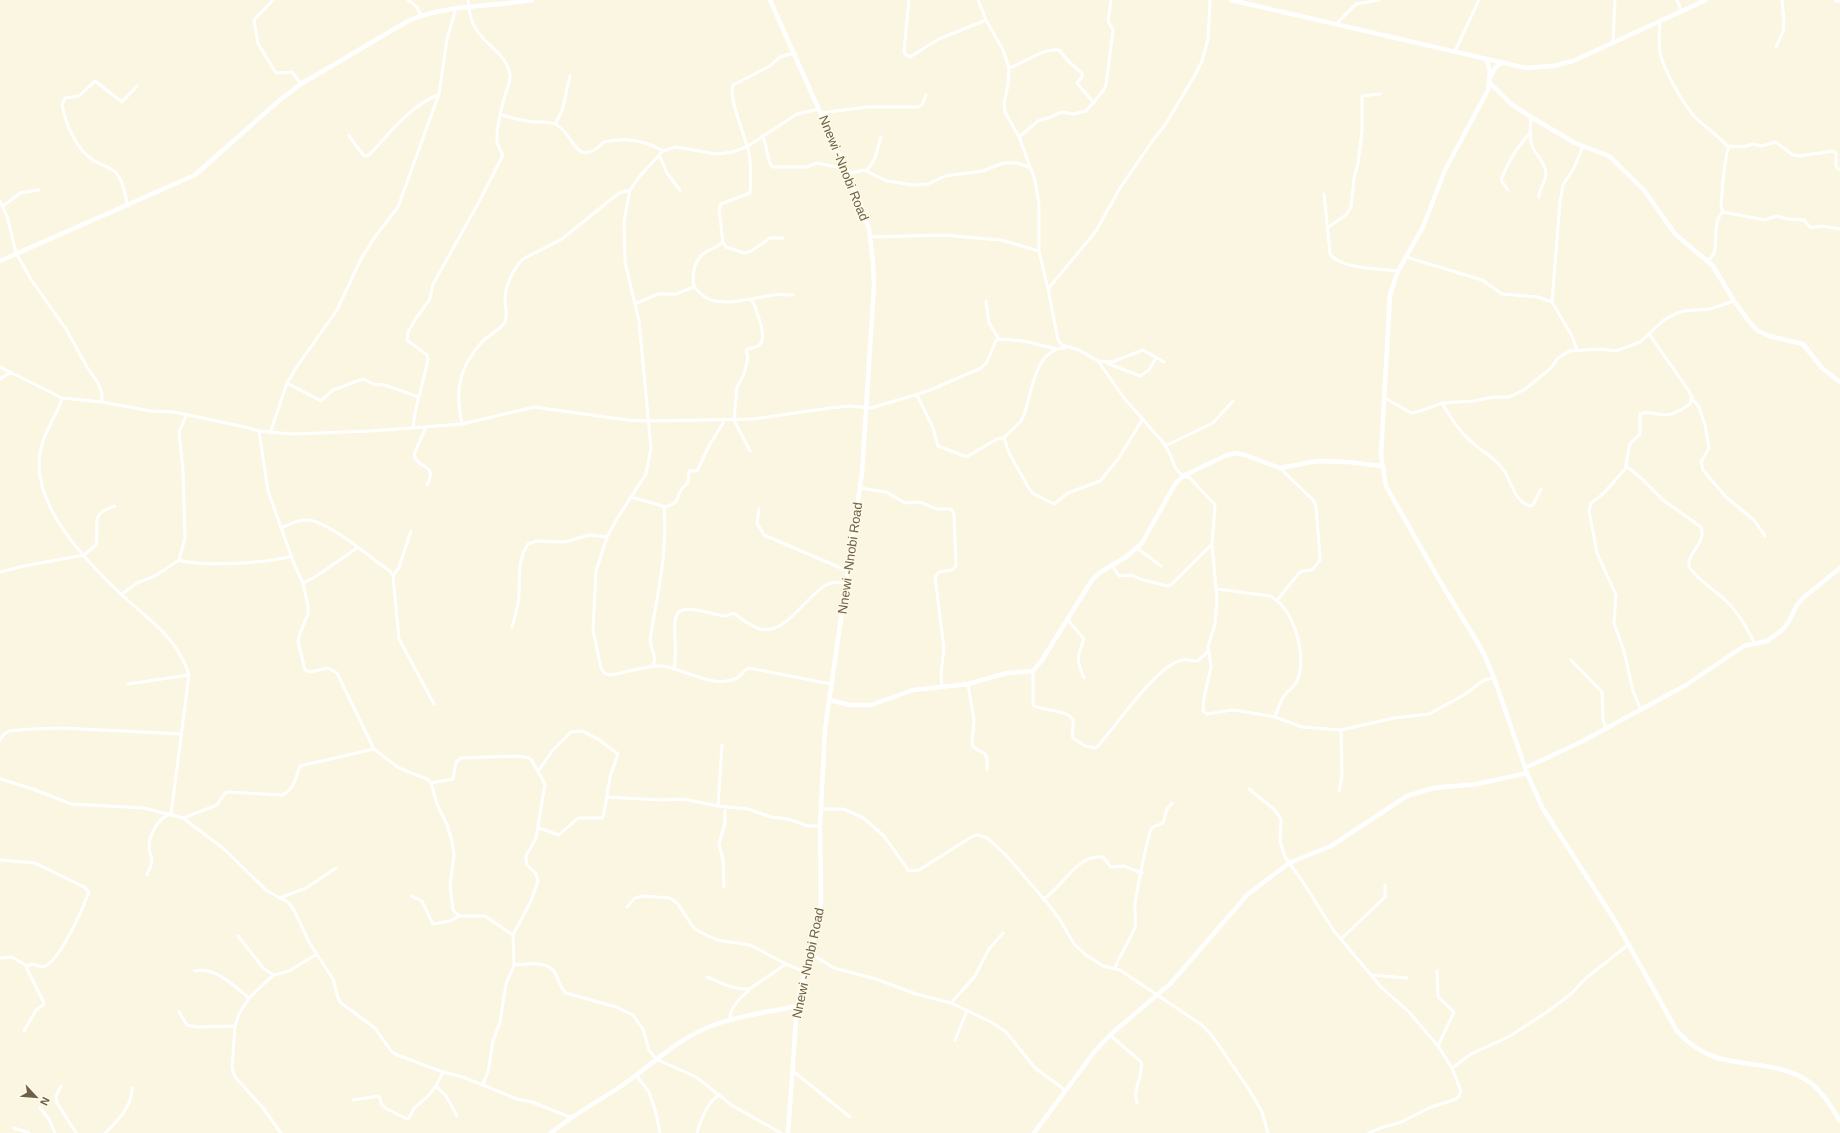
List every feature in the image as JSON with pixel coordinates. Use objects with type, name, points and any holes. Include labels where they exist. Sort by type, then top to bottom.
[{"type":"main road","points":[[0,261],[128,206],[195,175],[281,99],[301,84],[382,36],[421,16],[456,8],[532,0]]},
{"type":"main road","name":"Nnewi -Nnobi Road","points":[[770,0],[796,55],[860,202],[870,237],[874,285],[860,488],[825,729],[820,826],[820,902],[811,954],[797,1006],[788,1133]]},
{"type":"main road","points":[[1231,0],[1241,1],[1454,51],[1485,60],[1526,68],[1553,66],[1579,59],[1681,10],[1706,0]]},
{"type":"main road","points":[[1836,0],[1840,1]]},
{"type":"main road","points":[[1485,60],[1488,64],[1490,80],[1511,104],[1583,146],[1609,156],[1644,190],[1676,234],[1708,261],[1719,275],[1734,301],[1758,331],[1769,336],[1803,344],[1822,368],[1840,382]]},
{"type":"main road","points":[[1502,63],[1496,67],[1486,94],[1445,170],[1424,227],[1398,271],[1390,295],[1381,455],[1386,486],[1438,578],[1473,634],[1494,678],[1526,771],[1542,807],[1629,944],[1677,1031],[1686,1040],[1702,1051],[1718,1058],[1778,1068],[1804,1079],[1822,1094],[1840,1121]]},
{"type":"main road","points":[[829,700],[850,705],[871,705],[903,692],[968,684],[1007,673],[1033,671],[1042,660],[1092,580],[1099,573],[1137,548],[1149,533],[1175,484],[1183,476],[1227,455],[1237,453],[1280,468],[1317,461],[1348,462],[1382,466]]},
{"type":"main road","points":[[1034,1133],[1095,1051],[1110,1035],[1158,995],[1179,974],[1247,895],[1289,863],[1331,846],[1407,796],[1419,791],[1477,784],[1526,771],[1606,729],[1686,685],[1744,646],[1767,641],[1782,630],[1788,623],[1797,605],[1804,597],[1840,568]]},
{"type":"main road","points":[[551,1133],[636,1075],[675,1044],[694,1033],[714,1024],[797,1006]]},
{"type":"street","points":[[273,0],[254,20],[258,44],[276,73],[292,72],[301,84]]},
{"type":"street","points":[[408,0],[416,6],[421,16]]},
{"type":"street","points":[[413,427],[418,397],[424,382],[428,359],[427,356],[407,340],[408,332],[430,299],[433,284],[503,156],[497,140],[503,101],[511,81],[510,73],[508,66],[497,51],[481,37],[475,29],[470,16],[468,0]]},
{"type":"street","points":[[909,0],[904,51],[905,54],[910,57],[939,39],[986,20]]},
{"type":"street","points":[[978,0],[986,20],[1003,50],[1009,68],[1008,85],[1004,103],[1005,112],[1019,137],[1035,180],[1039,205],[1038,251],[1048,289],[1058,340],[1067,348]]},
{"type":"street","points":[[1019,137],[1038,121],[1061,112],[1081,113],[1094,103],[1106,85],[1113,30],[1108,21],[1111,0]]},
{"type":"street","points":[[1048,289],[1096,231],[1120,188],[1165,125],[1195,75],[1202,61],[1208,39],[1210,0]]},
{"type":"street","points":[[1336,24],[1356,4],[1379,0]]},
{"type":"street","points":[[1454,51],[1479,0]]},
{"type":"street","points":[[1613,43],[1615,0]]},
{"type":"street","points":[[1677,0],[1681,10]]},
{"type":"street","points":[[1776,47],[1783,32],[1784,22],[1782,0]]},
{"type":"street","points":[[270,433],[287,383],[304,354],[337,310],[361,259],[374,238],[398,206],[439,94],[447,39],[456,8]]},
{"type":"street","points":[[1660,20],[1659,43],[1662,60],[1680,96],[1695,116],[1720,137],[1728,147],[1721,207],[1723,212]]},
{"type":"street","points":[[1009,68],[1049,50],[1059,50],[1068,62],[1082,73],[1082,77],[1077,83],[1094,103]]},
{"type":"street","points":[[783,238],[770,238],[752,251],[744,253],[726,247],[722,242],[720,206],[724,202],[750,194],[750,155],[731,90],[733,85],[770,66],[780,57],[789,54],[796,55]]},
{"type":"street","points":[[555,124],[562,111],[570,76]]},
{"type":"street","points":[[128,206],[118,175],[113,170],[94,161],[84,152],[68,128],[62,105],[65,98],[79,96],[95,81],[122,102],[137,86]]},
{"type":"street","points":[[349,136],[362,155],[369,155],[413,109],[422,102],[439,94]]},
{"type":"street","points":[[1327,228],[1346,215],[1351,207],[1354,178],[1360,152],[1362,132],[1362,96],[1380,94]]},
{"type":"street","points":[[831,684],[749,668],[736,679],[728,681],[705,679],[674,669],[653,666],[610,675],[603,672],[601,668],[594,630],[596,571],[607,537],[646,474],[651,448],[642,343],[625,262],[624,221],[630,190],[639,177],[663,151],[676,147],[716,154],[733,152],[748,146],[797,114],[867,107],[918,107],[922,105],[926,95]]},
{"type":"street","points":[[501,115],[517,117],[527,121],[555,124],[560,127],[573,145],[579,150],[586,152],[596,150],[604,142],[630,140],[649,143],[663,151]]},
{"type":"street","points":[[1531,117],[1532,144],[1541,159],[1546,174],[1545,180],[1540,187],[1539,197]]},
{"type":"street","points":[[1508,190],[1501,180],[1503,174],[1516,148],[1531,132]]},
{"type":"street","points":[[762,136],[765,141],[772,167],[807,167],[817,163],[846,169],[852,173],[864,170],[887,181],[913,185],[928,184],[945,176],[983,171],[1003,163],[1018,163],[1031,168]]},
{"type":"street","points":[[867,171],[875,158],[881,137]]},
{"type":"street","points":[[1728,147],[1733,145],[1743,147],[1753,144],[1762,146],[1776,142],[1795,156],[1808,156],[1833,150],[1836,153],[1836,167],[1840,170]]},
{"type":"street","points":[[1577,350],[1572,336],[1552,302],[1560,202],[1563,185],[1574,168],[1583,146]]},
{"type":"street","points":[[659,155],[667,173],[680,190]]},
{"type":"street","points":[[3,206],[20,193],[39,190]]},
{"type":"street","points":[[462,424],[459,408],[460,376],[482,342],[504,324],[506,319],[505,299],[518,264],[523,259],[562,239],[618,193],[630,190]]},
{"type":"street","points":[[1324,194],[1330,254],[1333,259],[1348,265],[1398,271]]},
{"type":"street","points":[[0,201],[3,206],[16,253],[32,282],[66,329],[87,367],[98,383],[102,394],[102,402]]},
{"type":"street","points":[[1708,261],[1715,249],[1717,227],[1720,214],[1723,212]]},
{"type":"street","points":[[1723,212],[1765,220],[1777,216],[1786,219],[1804,220],[1811,228],[1821,226],[1840,229]]},
{"type":"street","points":[[870,237],[944,235],[1001,240],[1038,251]]},
{"type":"street","points":[[722,242],[719,246],[706,251],[696,262],[693,277],[694,287],[706,299],[710,301],[737,302],[774,295],[793,295]]},
{"type":"street","points":[[1406,256],[1482,280],[1502,294],[1538,296],[1552,302]]},
{"type":"street","points":[[635,304],[658,294],[676,294],[694,287]]},
{"type":"street","points":[[750,451],[734,420],[737,387],[744,374],[748,357],[746,350],[757,347],[763,340],[763,333],[754,304],[751,300]]},
{"type":"street","points":[[986,301],[989,323],[999,339]]},
{"type":"street","points":[[1385,398],[1411,413],[1442,403],[1473,401],[1494,397],[1505,398],[1516,395],[1551,368],[1557,358],[1570,351],[1600,349],[1616,351],[1640,342],[1664,320],[1675,314],[1684,311],[1710,309],[1734,301]]},
{"type":"street","points":[[1641,710],[1633,691],[1624,650],[1614,623],[1616,595],[1596,553],[1589,511],[1591,503],[1603,494],[1623,472],[1626,466],[1630,444],[1640,434],[1640,414],[1650,412],[1667,415],[1676,413],[1690,404],[1691,398],[1689,391],[1649,334]]},
{"type":"street","points":[[0,367],[62,398],[102,402],[186,416],[270,433],[319,434],[462,424],[540,407],[649,421],[734,420],[771,417],[836,408],[874,408],[917,395],[985,365],[996,340],[999,339],[1023,341],[1057,349],[1067,348],[1080,350],[1098,361],[1105,362],[1140,376],[1149,370],[1156,358]]},
{"type":"street","points":[[917,395],[933,428],[938,446],[964,456],[968,456],[997,439],[1004,438],[1021,421],[1035,374],[1040,368],[1041,361],[1057,349]]},
{"type":"street","points":[[1105,362],[1123,359],[1143,350],[1164,362]]},
{"type":"street","points":[[1098,361],[1124,398],[1165,446],[1176,469],[1183,476],[1190,478],[1215,505],[1212,544],[1216,589],[1215,624],[1208,641],[1211,667],[1204,698],[1203,712],[1207,714],[1232,710],[1275,717],[1302,727],[1341,730],[1394,718],[1429,714],[1464,695],[1484,680],[1494,678]]},
{"type":"street","points":[[0,379],[11,372]]},
{"type":"street","points":[[287,383],[321,401],[333,390],[360,379],[373,384],[384,385],[418,397]]},
{"type":"street","points":[[62,398],[46,431],[39,463],[42,486],[57,520],[84,555],[122,594],[168,637],[182,655],[189,675],[171,814]]},
{"type":"street","points":[[1691,398],[1699,407],[1705,425],[1709,448],[1701,462],[1703,470],[1726,497],[1754,520],[1765,536]]},
{"type":"street","points":[[1165,446],[1213,423],[1233,400]]},
{"type":"street","points":[[1442,403],[1457,427],[1474,444],[1493,458],[1503,468],[1511,486],[1523,503],[1530,506],[1533,505],[1541,489]]},
{"type":"street","points":[[122,594],[137,582],[155,576],[179,560],[182,553],[185,538],[183,471],[178,432],[186,416]]},
{"type":"street","points":[[631,497],[664,507],[669,506],[678,500],[682,488],[688,483],[689,471],[697,471],[710,444],[725,420]]},
{"type":"street","points":[[1004,438],[1009,454],[1030,490],[1034,494],[1054,504],[1068,493],[1100,481],[1119,458],[1142,420]]},
{"type":"street","points":[[426,427],[414,454],[418,461],[431,472],[432,476],[427,485]]},
{"type":"street","points":[[259,431],[268,491],[291,556],[303,583],[308,606],[308,614],[298,642],[305,670],[310,672],[328,668],[337,673],[374,749],[399,768],[427,779],[431,783],[437,804],[447,825],[452,841],[454,855],[450,878],[450,897],[453,910],[459,916]]},
{"type":"street","points":[[1626,466],[1641,478],[1663,500],[1701,528],[1703,533],[1702,537],[1691,558],[1689,567],[1696,578],[1724,599],[1731,607],[1750,632],[1754,643]]},
{"type":"street","points":[[1278,599],[1299,573],[1302,571],[1312,570],[1320,560],[1316,507],[1313,500],[1280,468]]},
{"type":"street","points":[[860,488],[886,492],[905,502],[919,502],[937,509],[951,509],[954,514],[956,566],[952,570],[939,572],[935,577],[944,648],[941,674],[942,686]]},
{"type":"street","points":[[0,572],[84,555],[96,545],[95,526],[100,512],[115,506]]},
{"type":"street","points":[[653,666],[655,657],[650,646],[650,640],[664,560],[666,533],[664,507]]},
{"type":"street","points":[[759,509],[757,523],[764,535],[848,571]]},
{"type":"street","points":[[281,528],[303,520],[312,520],[342,535],[357,548],[390,571],[393,576],[400,639],[434,704]]},
{"type":"street","points":[[393,576],[399,567],[411,531]]},
{"type":"street","points":[[512,627],[519,601],[519,565],[523,552],[528,544],[537,541],[565,542],[589,535],[607,537]]},
{"type":"street","points":[[1112,565],[1119,576],[1132,575],[1140,579],[1167,586],[1171,585],[1212,544]]},
{"type":"street","points":[[303,583],[357,548]]},
{"type":"street","points":[[1137,548],[1161,566]]},
{"type":"street","points":[[179,560],[192,562],[251,562],[280,560],[291,556]]},
{"type":"street","points":[[674,669],[676,651],[675,622],[677,614],[680,610],[696,610],[727,616],[734,613],[758,628],[773,628],[784,624],[818,591],[828,584],[835,582],[846,582]]},
{"type":"street","points":[[1216,589],[1259,594],[1278,599],[1297,633],[1300,663],[1298,681],[1294,687],[1284,695],[1275,717]]},
{"type":"street","points":[[1067,619],[1084,637],[1078,653],[1078,660],[1084,678]]},
{"type":"street","points":[[1033,671],[1033,705],[1043,710],[1052,710],[1071,716],[1073,719],[1073,738],[1085,746],[1096,748],[1141,694],[1167,668],[1182,660],[1198,661],[1208,651]]},
{"type":"street","points":[[1571,660],[1602,692],[1603,719],[1606,729]]},
{"type":"street","points":[[128,684],[189,675]]},
{"type":"street","points":[[968,684],[974,720],[972,744],[988,757],[987,770]]},
{"type":"street","points":[[0,740],[4,734],[9,731],[30,729],[62,728],[182,734]]},
{"type":"street","points":[[1339,791],[1342,776],[1341,730]]},
{"type":"street","points":[[538,771],[562,739],[571,732],[582,731],[598,739],[618,754],[610,777],[602,818],[578,818],[558,835],[539,828]]},
{"type":"street","points":[[718,806],[722,745]]},
{"type":"street","points":[[183,818],[217,805],[225,794],[229,792],[282,795],[287,793],[292,787],[300,766],[303,764],[322,762],[374,749]]},
{"type":"street","points":[[431,783],[453,779],[456,762],[461,758],[525,756],[532,761],[545,784],[539,828],[536,838],[526,856],[527,865],[536,874],[538,881],[531,901],[513,935],[514,964],[506,984],[500,1022],[493,1041],[488,1072],[483,1084]]},
{"type":"street","points":[[0,779],[33,789],[71,804],[144,808],[183,818],[224,849],[267,891],[288,902],[294,910],[306,936],[333,979],[338,998],[341,1003],[375,1028],[391,1051],[416,1063],[483,1084],[518,1099],[532,1102],[572,1118]]},
{"type":"street","points":[[1249,789],[1275,810],[1279,816],[1281,820],[1280,841],[1282,851],[1329,924],[1381,987],[1409,1012],[1438,1046],[1452,1068],[1461,1091],[1456,1099],[1429,1108],[1399,1123],[1369,1133]]},
{"type":"street","points":[[606,797],[661,800],[683,799],[718,806],[748,809],[771,817],[788,819],[808,826],[820,826]]},
{"type":"street","points":[[1114,968],[1135,927],[1135,906],[1142,873],[1143,854],[1148,842],[1150,831],[1152,828],[1163,823],[1167,809],[1172,803]]},
{"type":"street","points":[[724,886],[723,860],[719,844],[725,823],[725,807]]},
{"type":"street","points":[[821,809],[843,809],[862,817],[884,836],[909,870],[919,870],[973,836],[984,836],[1005,854],[1043,899],[1060,920],[1074,944],[1096,962],[1103,966],[1114,968],[1196,1020],[1213,1037],[1250,1091],[1262,1112],[1268,1133]]},
{"type":"street","points":[[147,875],[152,860],[149,846],[151,836],[162,819],[166,815],[171,814]]},
{"type":"street","points":[[1043,899],[1049,896],[1072,870],[1094,859],[1103,857],[1111,867],[1124,866],[1142,873]]},
{"type":"street","points":[[0,860],[35,863],[84,887],[89,892],[67,939],[52,961],[43,966],[32,964],[27,966]]},
{"type":"street","points":[[279,898],[306,888],[336,868]]},
{"type":"street","points":[[1341,939],[1385,897],[1385,885]]},
{"type":"street","points":[[411,896],[422,901],[432,924],[450,921],[459,916],[485,916],[513,935]]},
{"type":"street","points":[[627,907],[635,898],[643,896],[670,898],[678,904],[693,927],[700,932],[717,940],[750,945],[805,972]]},
{"type":"street","points":[[951,1003],[975,976],[989,949],[1003,933]]},
{"type":"street","points":[[238,936],[264,969],[274,975]]},
{"type":"street","points":[[1452,1068],[1471,1054],[1510,1036],[1546,1012],[1571,994],[1608,959],[1629,944]]},
{"type":"street","points":[[281,1133],[263,1108],[235,1077],[232,1068],[235,1026],[239,1014],[249,998],[274,975],[289,970],[317,954]]},
{"type":"street","points":[[811,954],[834,968],[876,979],[916,994],[951,1003],[992,1023],[1006,1032],[1035,1068],[1065,1090]]},
{"type":"street","points":[[0,958],[12,957],[27,966],[27,969],[44,1003],[43,1006],[36,1010],[24,1031]]},
{"type":"street","points":[[514,964],[532,963],[550,968],[554,971],[566,993],[616,1007],[633,1015],[643,1029],[649,1050],[656,1059],[696,1077],[733,1106],[781,1133]]},
{"type":"street","points":[[730,1020],[730,1015],[737,1002],[751,988],[786,964]]},
{"type":"street","points":[[195,971],[208,970],[220,976],[249,998]]},
{"type":"street","points":[[1437,971],[1438,997],[1454,1012],[1438,1046]]},
{"type":"street","points":[[1372,975],[1407,978]]},
{"type":"street","points":[[707,977],[738,989],[751,988]]},
{"type":"street","points":[[955,1040],[967,1011]]},
{"type":"street","points":[[179,1012],[187,1025],[196,1027],[235,1026]]},
{"type":"street","points":[[1110,1035],[1141,1062],[1142,1067],[1136,1091],[1137,1103]]},
{"type":"street","points":[[793,1071],[850,1117]]},
{"type":"street","points":[[353,1100],[379,1096],[382,1105],[407,1119],[414,1108],[429,1095],[436,1086],[443,1072]]},
{"type":"street","points":[[636,1075],[649,1092],[656,1113],[660,1133]]},
{"type":"street","points":[[61,1086],[56,1096],[56,1101],[76,1133]]},
{"type":"street","points":[[436,1086],[446,1096],[457,1116]]},
{"type":"street","points":[[104,1133],[113,1125],[129,1103],[132,1095],[132,1088]]},
{"type":"street","points":[[697,1133],[713,1100],[720,1095]]},
{"type":"street","points":[[40,1108],[48,1119],[55,1133]]},
{"type":"street","points":[[14,1128],[29,1133]]}]
